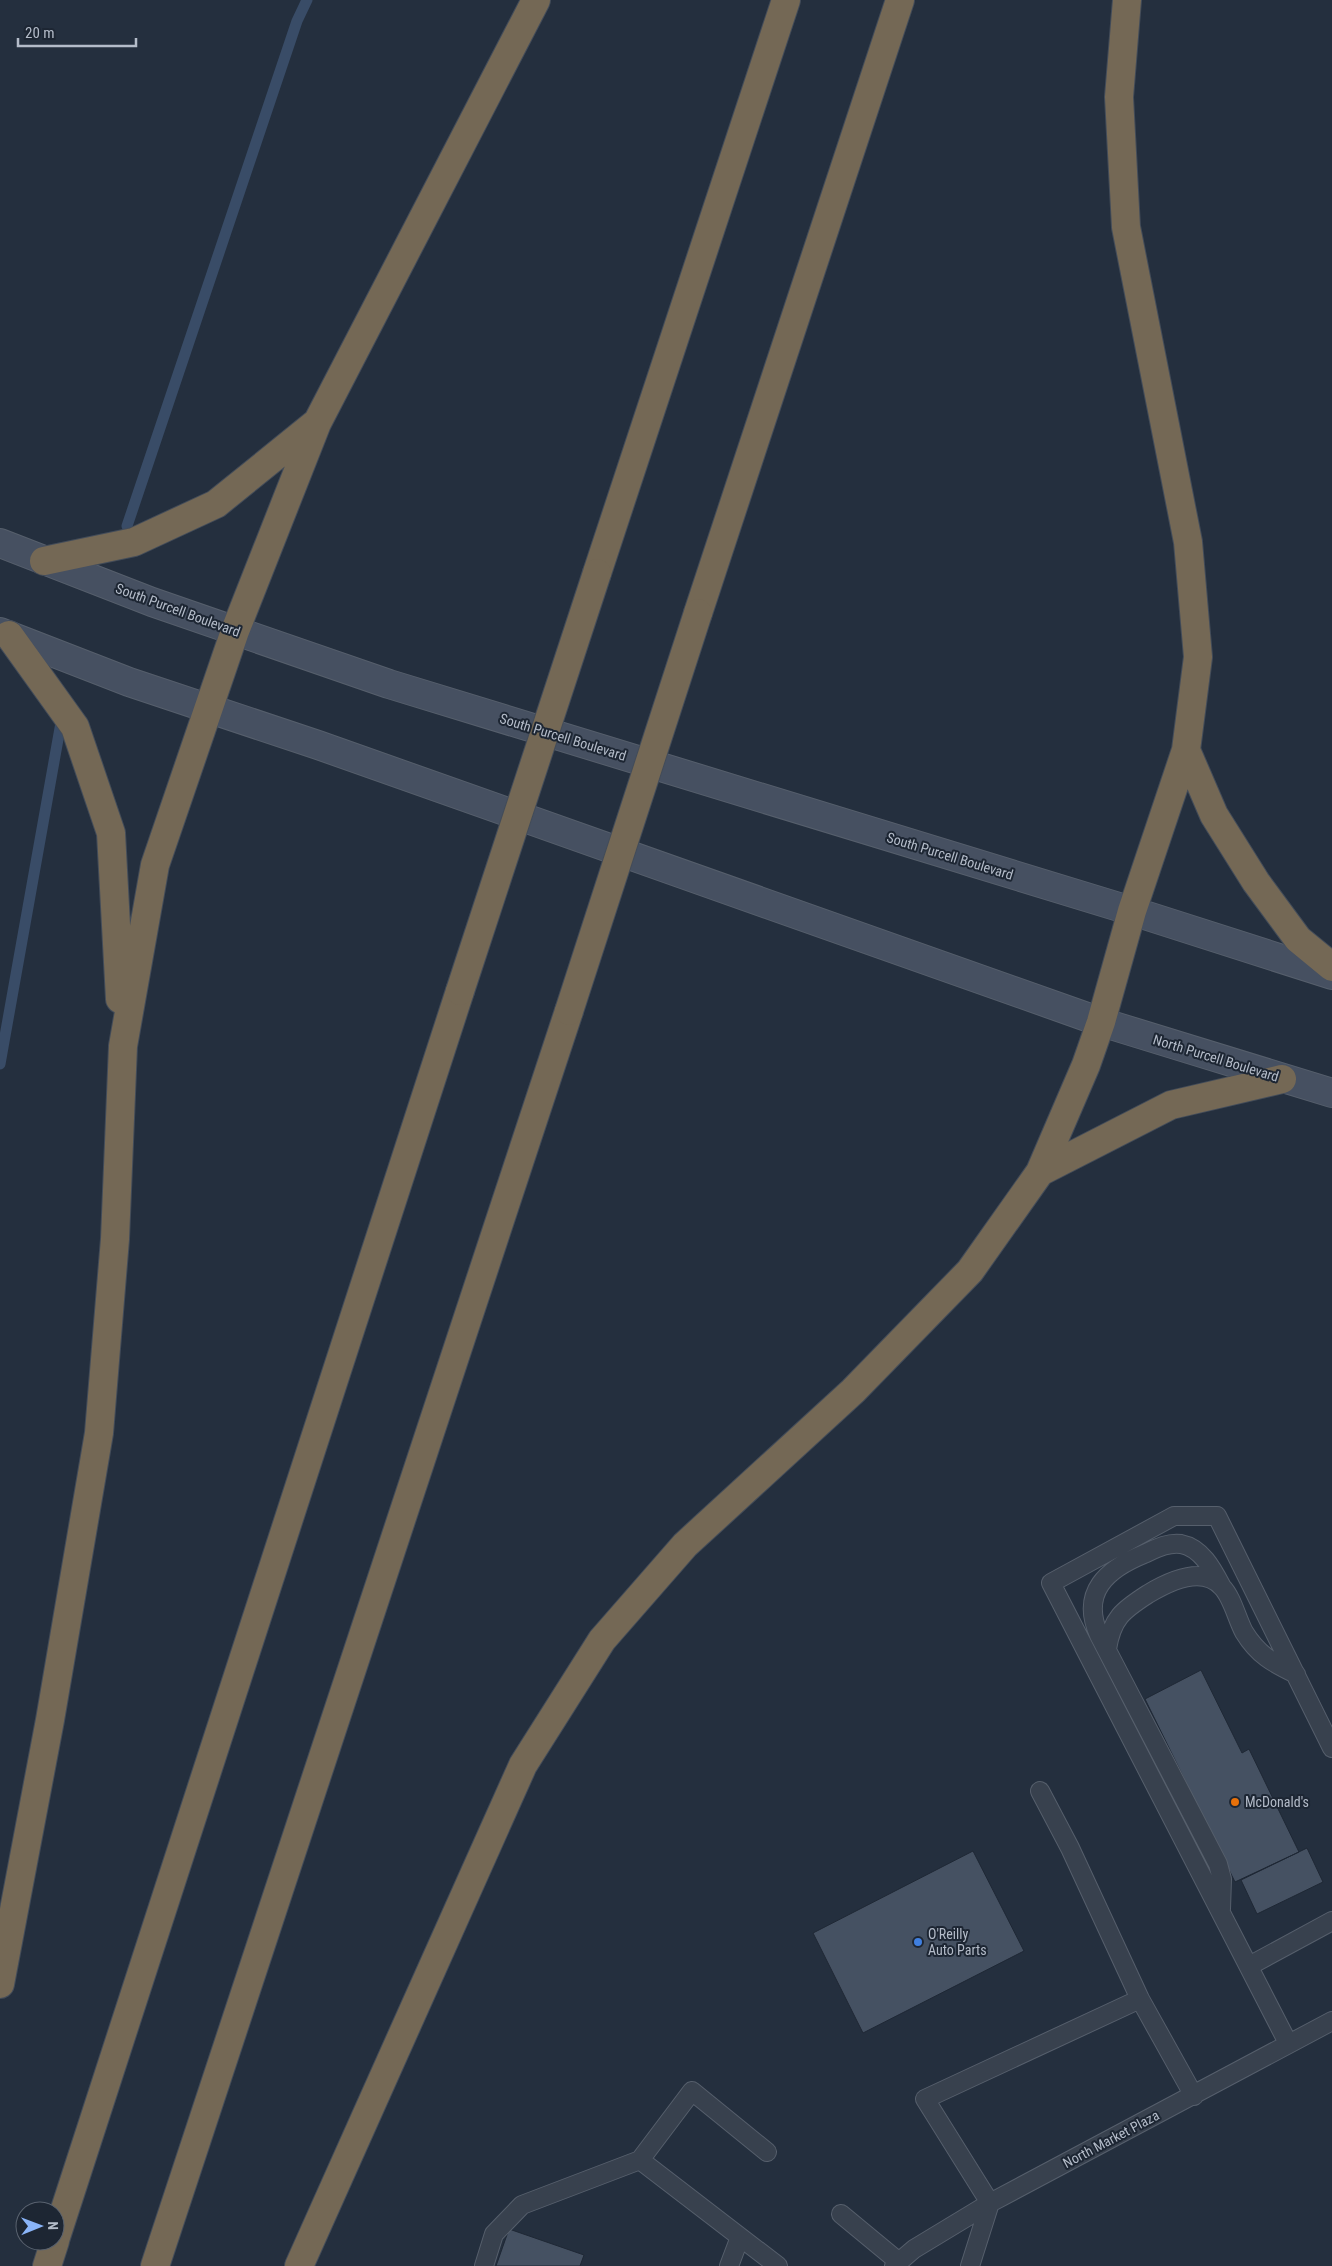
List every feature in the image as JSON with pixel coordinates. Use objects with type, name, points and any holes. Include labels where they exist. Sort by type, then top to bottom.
[{"type":"highway","points":[[122,1046],[155,865],[235,631],[317,423],[536,0]]},
{"type":"highway","points":[[65,2210],[460,991],[786,0]]},
{"type":"highway","points":[[155,2266],[900,0]]},
{"type":"highway","points":[[299,2266],[523,1764],[602,1640],[685,1545],[853,1391],[970,1271],[1040,1172],[1086,1065],[1101,1022],[1132,911],[1186,750],[1198,657],[1188,542],[1126,227],[1119,97],[1127,0]]},
{"type":"highway","points":[[44,561],[134,542],[216,504],[317,423]]},
{"type":"highway","points":[[0,1984],[50,1720],[99,1433],[116,1239],[122,1046],[111,833],[75,727],[4,634]]},
{"type":"highway","points":[[1186,750],[1214,815],[1256,882],[1298,939],[1332,967]]},
{"type":"highway","points":[[1040,1172],[1171,1106],[1282,1079]]},
{"type":"highway","points":[[47,2266],[52,2251]]},
{"type":"main road","name":"South Purcell Boulevard","points":[[0,543],[152,602],[389,684],[1132,911]]},
{"type":"main road","points":[[4,634],[129,682],[327,748],[1101,1022]]},
{"type":"main road","points":[[1132,911],[1332,975]]},
{"type":"main road","name":"North Purcell Boulevard","points":[[1101,1022],[1332,1093]]},
{"type":"lane","points":[[1288,2043],[1051,1583],[1174,1516],[1217,1516],[1332,1748]]},
{"type":"lane","points":[[1221,1912],[1222,1879],[1218,1864],[1093,1621],[1095,1596],[1101,1581],[1111,1571],[1131,1559],[1164,1545],[1180,1544],[1196,1551],[1210,1565],[1245,1633],[1268,1660],[1296,1674]]},
{"type":"lane","points":[[1107,1649],[1115,1621],[1127,1608],[1163,1585],[1194,1576],[1208,1578],[1222,1587]]},
{"type":"lane","points":[[1040,1791],[1070,1848],[1140,2000],[1194,2096]]},
{"type":"lane","points":[[1249,1966],[1332,1921]]},
{"type":"lane","points":[[970,2266],[990,2202],[925,2099],[1140,2000]]},
{"type":"lane","name":"North Market Plaza","points":[[897,2264],[914,2249],[990,2202],[1194,2096],[1288,2043],[1332,2021]]},
{"type":"lane","points":[[484,2266],[494,2234],[522,2204],[640,2160],[692,2090],[767,2152]]},
{"type":"lane","points":[[640,2160],[778,2266]]},
{"type":"lane","points":[[841,2214],[897,2264]]},
{"type":"lane","points":[[729,2266],[740,2237]]},
{"type":"building","name":"McDonald's","points":[[1201,1670],[1242,1753],[1249,1749],[1299,1852],[1235,1882],[1145,1699]]},
{"type":"building","points":[[1307,1848],[1323,1882],[1257,1914],[1241,1880]]},
{"type":"building","name":"O'Reilly Auto Parts","points":[[973,1851],[1024,1951],[863,2033],[813,1933]]},
{"type":"building","points":[[509,2229],[584,2255],[580,2266],[496,2266]]},
{"type":"waterway","points":[[127,526],[297,21],[307,0]]},
{"type":"waterway","points":[[0,1064],[62,717]]},
{"type":"place","name":"McDonald's","points":[[1235,1802]]},
{"type":"place","name":"O'Reilly Auto Parts","points":[[918,1942]]}]
